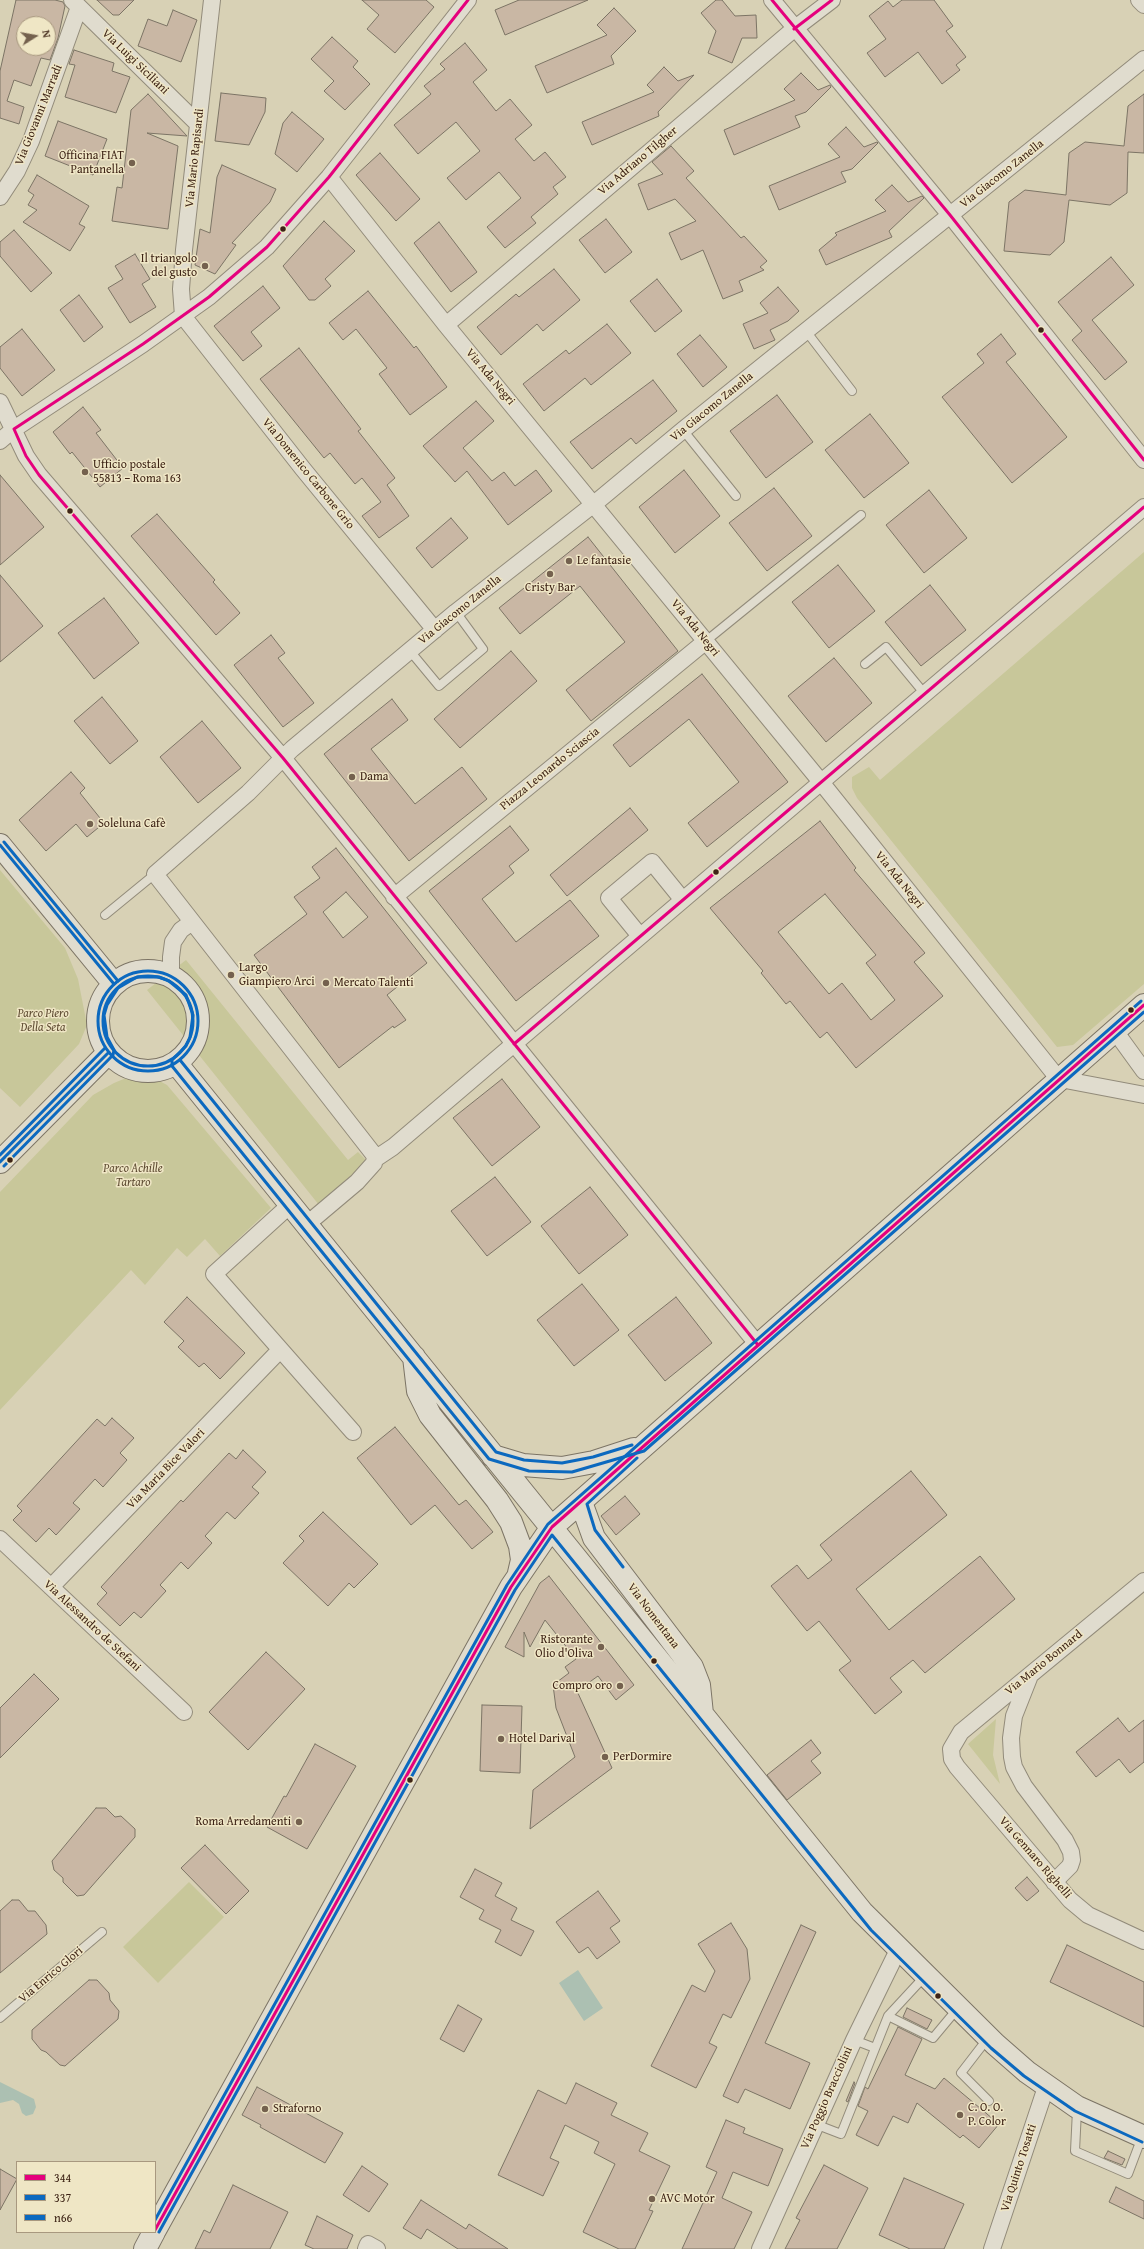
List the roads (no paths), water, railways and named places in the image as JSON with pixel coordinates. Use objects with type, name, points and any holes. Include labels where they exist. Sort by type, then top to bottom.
[{"type":"street","name":"Via Mario Rapisardi","points":[[183,316],[182,278],[212,0]]},
{"type":"street","points":[[0,440],[14,429],[209,298],[267,247],[329,177],[468,0]]},
{"type":"street","points":[[772,0],[794,29],[950,215],[1144,460]]},
{"type":"street","name":"Via Adriano Tilgher","points":[[446,325],[794,29],[832,0]]},
{"type":"street","points":[[1139,0],[1144,5]]},
{"type":"street","name":"Via Luigi Siciliani","points":[[75,3],[198,124]]},
{"type":"street","name":"Via Giovanni Marradi","points":[[0,197],[17,170],[31,141],[75,3]]},
{"type":"street","name":"Via Giacomo Zanella","points":[[283,758],[456,612],[594,504],[683,430],[1144,59]]},
{"type":"street","name":"Via Ada Negri","points":[[329,177],[446,325],[821,782],[1060,1079]]},
{"type":"street","name":"Via Domenico Carbone Grio","points":[[183,316],[303,468],[435,630]]},
{"type":"street","points":[[0,402],[26,456],[39,475],[283,758],[758,1345]]},
{"type":"street","points":[[306,1225],[357,1182],[369,1170],[375,1159],[393,1146],[514,1044],[1144,506]]},
{"type":"street","name":"Piazza Leonardo Sciascia","points":[[394,897],[706,641]]},
{"type":"street","points":[[283,758],[248,793],[155,874],[372,1151],[375,1159]]},
{"type":"street","points":[[0,844],[114,984]]},
{"type":"street","points":[[640,936],[608,898],[652,862],[682,899]]},
{"type":"street","points":[[171,976],[173,942],[180,930],[192,922]]},
{"type":"street","points":[[136,972],[160,972],[171,976],[182,983],[190,992],[198,1014],[196,1038],[190,1049],[176,1063],[161,1070],[137,1070],[125,1065],[108,1052],[102,1039],[99,1015],[102,1003],[114,984],[136,972]]},
{"type":"street","points":[[156,2229],[519,1573],[552,1527],[1144,1005]]},
{"type":"street","points":[[1115,1031],[1144,1071]]},
{"type":"street","points":[[0,1162],[108,1052]]},
{"type":"street","name":"Via Nomentana","points":[[176,1063],[552,1527],[849,1897],[898,1950],[988,2038],[1046,2087],[1078,2107],[1143,2137]]},
{"type":"street","points":[[1060,1079],[1144,1095]]},
{"type":"street","points":[[290,1205],[214,1274],[353,1432]]},
{"type":"street","name":"Via Maria Bice Valori","points":[[51,1587],[280,1350]]},
{"type":"street","points":[[414,1357],[418,1391],[430,1415],[497,1500],[512,1522],[521,1552],[519,1573]]},
{"type":"street","points":[[493,1456],[523,1465],[562,1468],[594,1462],[641,1447]]},
{"type":"street","name":"Via Nomentana","points":[[581,1502],[594,1538],[692,1667],[699,1685],[702,1714]]},
{"type":"street","name":"Via Alessandro de Stefani","points":[[0,1539],[184,1712]]},
{"type":"street","name":"Via Mario Bonnard","points":[[951,1749],[961,1732],[1144,1581]]},
{"type":"street","points":[[1032,1672],[1022,1691],[1014,1716],[1011,1738],[1012,1757],[1014,1767],[1024,1786],[1064,1840],[1071,1852],[1072,1860],[1070,1866],[1054,1882]]},
{"type":"street","name":"Via Gennaro Righelli","points":[[951,1749],[952,1759],[957,1768],[1054,1882],[1088,1915],[1144,1941]]},
{"type":"street","name":"Via Poggio Bracciolini","points":[[760,2249],[815,2124],[898,1950]]},
{"type":"street","name":"Via Quinto Tosatti","points":[[992,2249],[1046,2087]]},
{"type":"street","points":[[145,2249],[154,2233]]},
{"type":"lane","points":[[806,331],[852,391]]},
{"type":"lane","points":[[683,430],[736,496]]},
{"type":"lane","points":[[706,641],[861,515]]},
{"type":"lane","points":[[410,651],[439,686],[483,649],[456,612]]},
{"type":"lane","points":[[865,664],[886,647],[924,693]]},
{"type":"lane","points":[[105,915],[155,874]]},
{"type":"lane","name":"Via Enrico Glori","points":[[0,2018],[102,1932]]},
{"type":"lane","points":[[815,2124],[841,2134],[888,2016],[926,1976]]},
{"type":"lane","points":[[888,2016],[934,2038],[958,2008]]},
{"type":"lane","points":[[988,2038],[961,2073],[989,2101]]},
{"type":"lane","points":[[854,2040],[875,2048]]},
{"type":"lane","points":[[1078,2107],[1075,2151],[1128,2174],[1143,2137]]},
{"type":"place","name":"Officina FIAT Pantanella","points":[[132,163]]},
{"type":"place","name":"Il triangolo del gusto","points":[[205,266]]},
{"type":"place","name":"Ufficio postale 55813 – Roma 163","points":[[85,472]]},
{"type":"place","name":"Le fantasie","points":[[569,561]]},
{"type":"place","name":"Cristy Bar","points":[[550,574]]},
{"type":"place","name":"Dama","points":[[352,777]]},
{"type":"place","name":"Soleluna Cafè","points":[[90,824]]},
{"type":"place","name":"Largo Giampiero Arci","points":[[231,975]]},
{"type":"place","name":"Mercato Talenti","points":[[326,983]]},
{"type":"place","name":"Ristorante Olio d'Oliva","points":[[601,1647]]},
{"type":"place","name":"Compro oro","points":[[620,1686]]},
{"type":"place","name":"Hotel Darival","points":[[501,1739]]},
{"type":"place","name":"PerDormire","points":[[605,1757]]},
{"type":"place","name":"Roma Arredamenti","points":[[299,1822]]},
{"type":"place","name":"Straforno","points":[[265,2109]]},
{"type":"place","name":"C. O. O. P. Color","points":[[960,2115]]},
{"type":"place","name":"AVC Motor","points":[[652,2199]]},
{"type":"park label","name":"Parco Piero Della Seta","points":[[43,1021]]},
{"type":"park label","name":"Parco Achille Tartaro","points":[[133,1176]]}]
